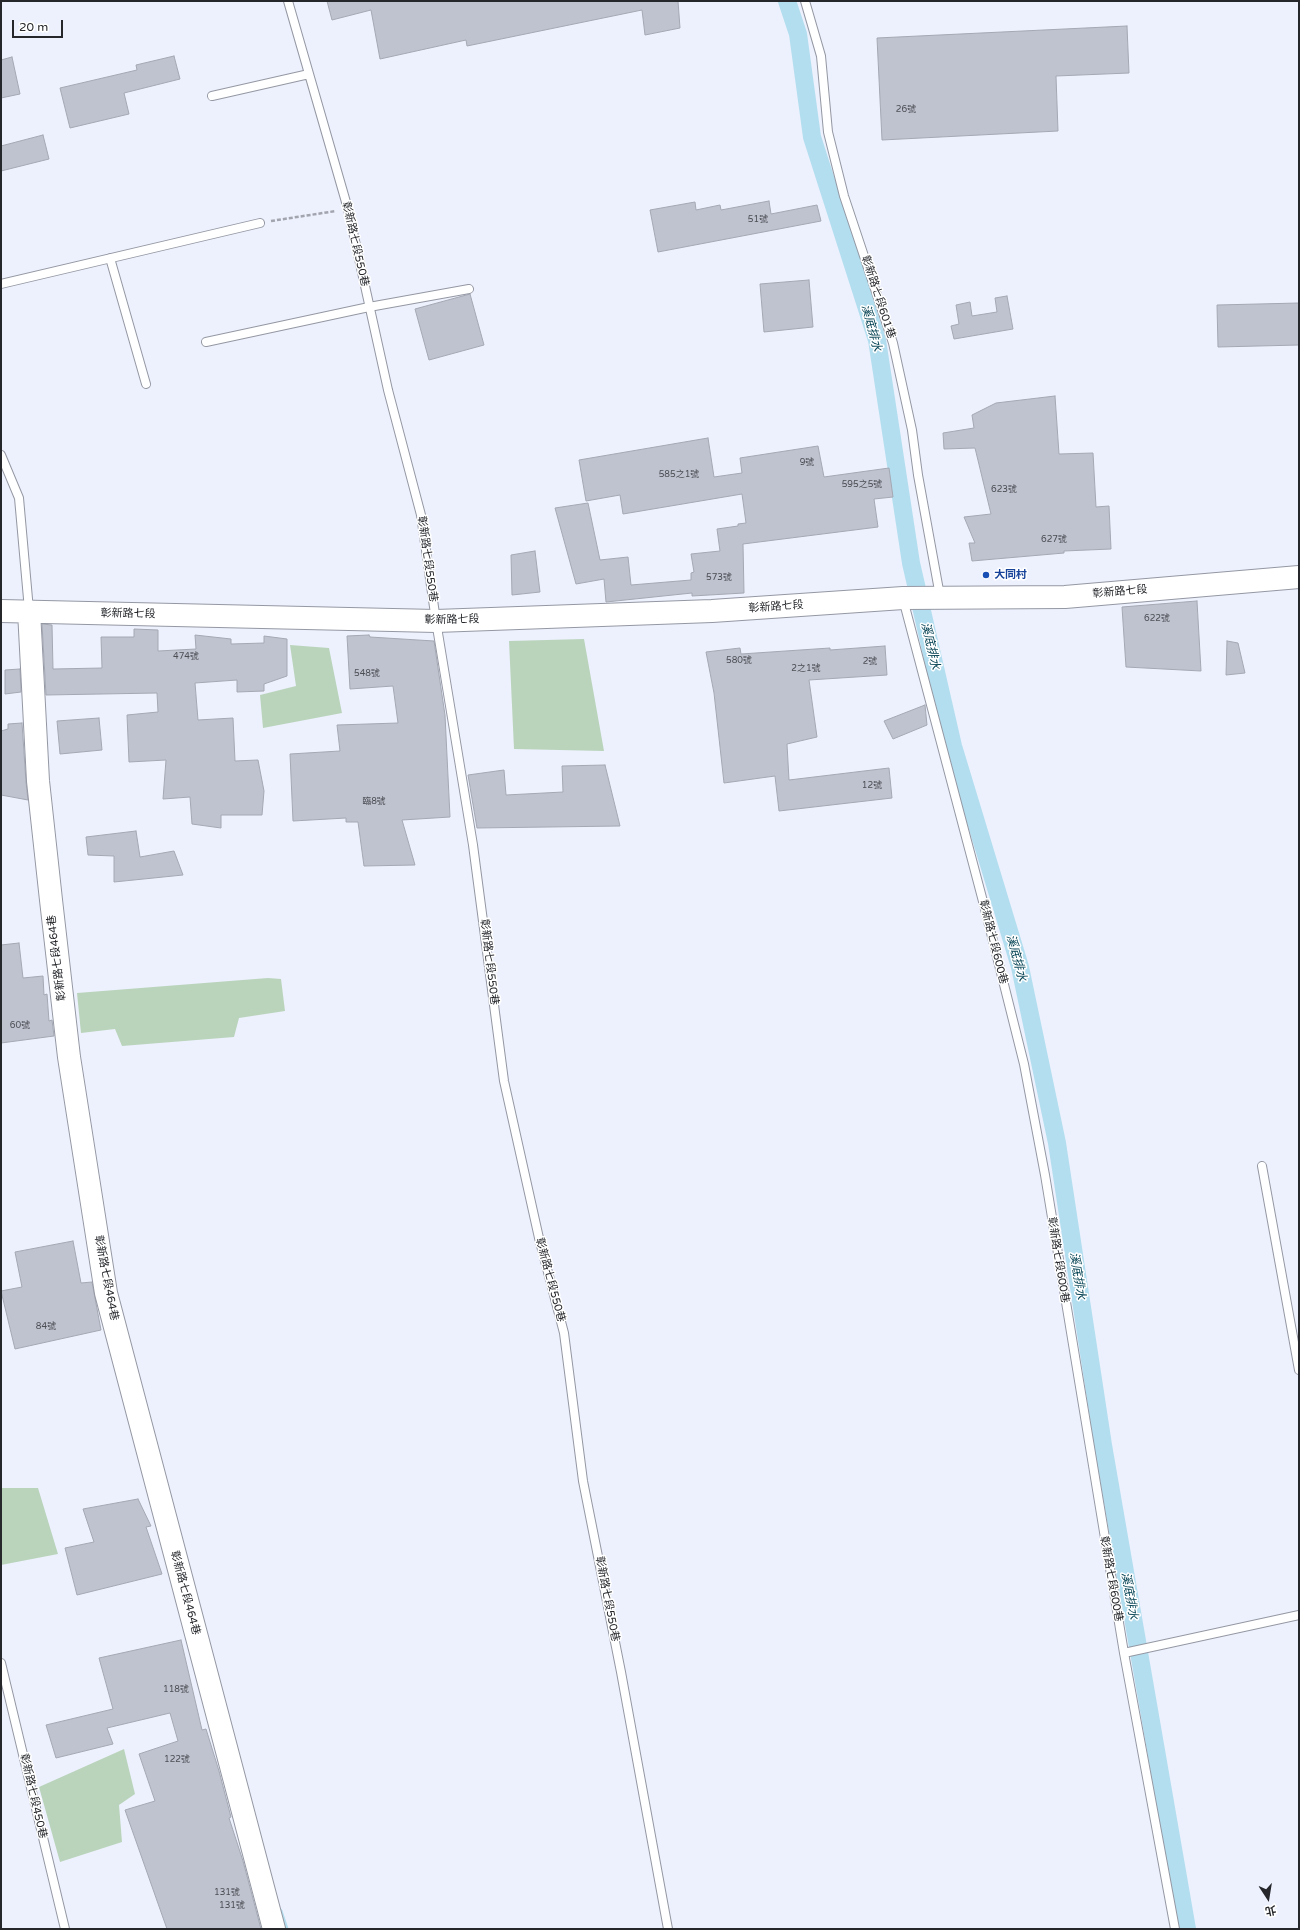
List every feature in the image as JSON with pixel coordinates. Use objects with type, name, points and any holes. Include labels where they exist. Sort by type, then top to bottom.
[{"type":"street","name":"彰新路七段","points":[[1,611],[436,622],[712,611],[903,598],[1065,597],[1299,577]]},
{"type":"street","name":"彰新路七段464巷","points":[[29,611],[38,781],[50,900],[69,1057],[106,1293],[155,1472],[176,1560],[274,1929]]},
{"type":"lane","name":"彰新路七段550巷","points":[[288,1],[348,209],[388,390],[421,515],[436,622],[473,845],[504,1081],[539,1238],[564,1333],[583,1481],[621,1672],[668,1929]]},
{"type":"lane","name":"彰新路七段601巷","points":[[805,1],[821,56],[829,139],[844,196],[894,342],[912,430],[918,475],[940,597]]},
{"type":"lane","points":[[212,96],[309,74]]},
{"type":"lane","points":[[1,284],[260,223]]},
{"type":"lane","points":[[110,258],[146,384]]},
{"type":"lane","points":[[206,342],[369,307],[469,289]]},
{"type":"lane","points":[[1,455],[19,498],[29,611]]},
{"type":"lane","name":"彰新路七段600巷","points":[[903,598],[985,909],[1024,1064],[1045,1175],[1124,1653],[1175,1929]]},
{"type":"lane","points":[[1262,1166],[1299,1370]]},
{"type":"lane","points":[[1124,1653],[1299,1615]]},
{"type":"lane","name":"彰新路七段450巷","points":[[1,1663],[65,1929]]},
{"type":"path","points":[[260,223],[348,209]]},
{"type":"green space","points":[[584,639],[604,751],[514,749],[509,641]]},
{"type":"green space","points":[[290,645],[329,648],[342,713],[263,728],[260,695],[296,686]]},
{"type":"green space","points":[[268,978],[281,979],[285,1011],[239,1018],[234,1037],[122,1046],[115,1029],[81,1033],[77,993]]},
{"type":"green space","points":[[1,1488],[38,1488],[58,1554],[1,1565]]},
{"type":"green space","points":[[124,1749],[135,1794],[119,1805],[122,1842],[60,1862],[39,1787]]},
{"type":"building","points":[[327,1],[678,1],[680,28],[645,35],[642,10],[467,46],[466,40],[380,59],[371,10],[332,20]]},
{"type":"building","points":[[1127,26],[1129,73],[1056,76],[1058,131],[882,140],[877,38]]},
{"type":"building","points":[[174,56],[180,79],[124,93],[129,114],[70,128],[60,88],[137,70],[136,65]]},
{"type":"building","points":[[12,57],[20,94],[1,98],[1,60]]},
{"type":"building","points":[[43,135],[49,159],[1,171],[1,146]]},
{"type":"building","points":[[769,201],[771,214],[817,205],[821,221],[658,252],[650,210],[695,202],[696,210],[720,205],[721,210]]},
{"type":"building","points":[[809,280],[813,327],[764,332],[760,284]]},
{"type":"building","points":[[470,294],[484,345],[429,360],[415,309]]},
{"type":"building","points":[[1007,296],[1013,329],[954,339],[951,326],[959,324],[956,305],[970,302],[972,316],[997,312],[995,298]]},
{"type":"building","points":[[1299,303],[1299,345],[1218,347],[1217,305]]},
{"type":"building","points":[[1055,396],[1059,454],[1093,453],[1096,507],[1109,506],[1111,549],[1064,551],[1064,553],[972,561],[969,543],[975,543],[964,517],[991,514],[975,448],[944,449],[943,433],[974,428],[972,415],[996,403]]},
{"type":"building","points":[[708,438],[714,477],[742,473],[740,458],[818,446],[824,477],[889,468],[893,497],[874,499],[878,527],[743,544],[744,593],[692,596],[692,593],[606,602],[604,579],[576,584],[555,508],[588,503],[600,560],[628,557],[631,585],[691,580],[691,573],[694,572],[691,554],[720,551],[717,529],[738,526],[738,524],[746,523],[742,494],[623,514],[620,495],[586,501],[579,460]]},
{"type":"building","points":[[535,551],[540,592],[512,595],[511,555]]},
{"type":"building","points":[[1197,601],[1201,671],[1126,667],[1122,607]]},
{"type":"building","points":[[42,624],[52,625],[53,669],[102,668],[101,637],[134,637],[134,629],[158,630],[158,651],[196,649],[195,635],[231,639],[231,644],[264,643],[264,636],[287,639],[287,676],[264,684],[264,691],[237,692],[237,680],[195,683],[198,720],[233,718],[235,761],[258,760],[264,791],[262,815],[221,815],[221,828],[192,824],[190,797],[163,799],[166,760],[129,762],[127,715],[158,712],[157,693],[46,695]]},
{"type":"building","points":[[369,635],[370,637],[434,641],[445,715],[450,817],[402,820],[415,865],[364,866],[358,822],[346,822],[346,818],[293,821],[290,754],[340,751],[337,725],[398,723],[393,686],[350,689],[347,636]]},
{"type":"building","points":[[1227,641],[1238,643],[1245,673],[1226,675]]},
{"type":"building","points":[[885,646],[887,675],[809,680],[817,737],[787,744],[789,780],[889,768],[892,798],[779,811],[775,776],[724,783],[714,693],[706,652],[740,648],[741,654]]},
{"type":"building","points":[[20,669],[21,692],[5,694],[5,670]]},
{"type":"building","points":[[925,705],[927,725],[893,739],[884,721]]},
{"type":"building","points":[[99,718],[102,750],[60,754],[57,721]]},
{"type":"building","points":[[22,723],[28,800],[1,795],[1,731],[8,729],[8,724]]},
{"type":"building","points":[[605,765],[620,826],[477,828],[468,775],[504,770],[506,795],[563,792],[562,766]]},
{"type":"building","points":[[136,831],[140,857],[174,851],[183,875],[114,882],[114,856],[88,855],[86,837]]},
{"type":"building","points":[[19,943],[23,978],[43,976],[44,995],[47,994],[49,1021],[52,1020],[54,1036],[1,1043],[1,945]]},
{"type":"building","points":[[73,1241],[81,1283],[92,1282],[101,1330],[15,1349],[1,1291],[22,1287],[15,1252]]},
{"type":"building","points":[[138,1499],[151,1526],[146,1527],[162,1574],[77,1595],[65,1548],[94,1542],[83,1509]]},
{"type":"building","points":[[181,1640],[202,1730],[206,1729],[219,1771],[231,1817],[229,1818],[243,1861],[261,1929],[167,1929],[125,1810],[155,1801],[139,1754],[178,1741],[170,1713],[107,1728],[113,1744],[56,1758],[46,1725],[113,1709],[99,1658]]},
{"type":"waterway","name":"溪底排水","points":[[787,1],[798,34],[812,137],[877,340],[911,563],[953,746],[1020,967],[1057,1143],[1103,1445],[1187,1929]]},
{"type":"waterway","points":[[280,1911],[286,1929]]},
{"type":"place","name":"大同村","points":[[986,575]]}]
